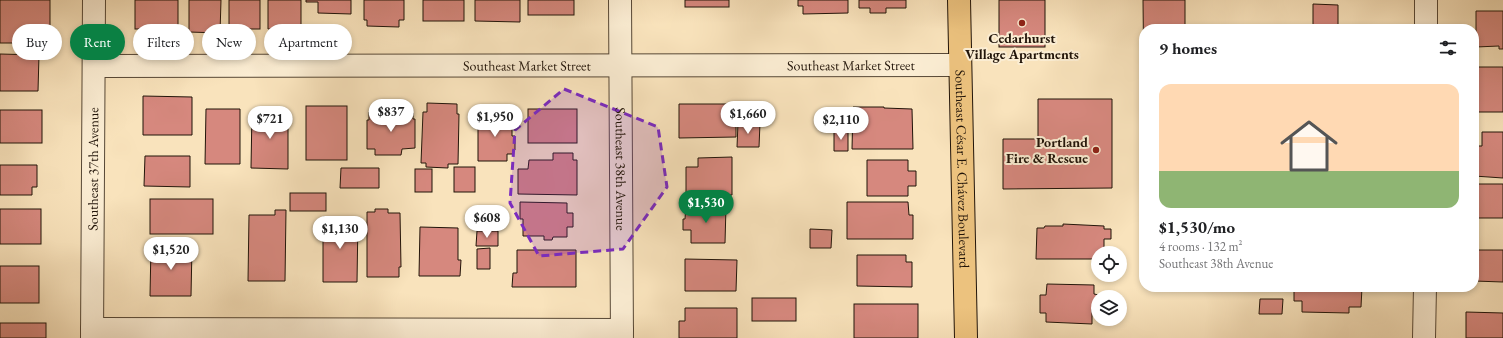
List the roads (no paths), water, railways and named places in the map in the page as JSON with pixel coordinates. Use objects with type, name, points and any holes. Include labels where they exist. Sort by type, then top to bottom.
[{"type":"main road","name":"Southeast César E. Chávez Boulevard","points":[[959,0],[959,65],[966,338]]},
{"type":"street","name":"Southeast 37th Avenue","points":[[92,333],[94,0]]},
{"type":"street","name":"Southeast 38th Avenue","points":[[620,0],[622,334]]},
{"type":"street","points":[[1426,0],[1426,24]]},
{"type":"street","name":"Southeast Market Street","points":[[94,66],[959,65]]},
{"type":"street","points":[[1424,338],[1425,292]]},
{"type":"street","points":[[92,333],[622,334]]},
{"type":"place","name":"Cedarhurst Village Apartments","points":[[1022,23]]},
{"type":"place","name":"Portland Fire & Rescue","points":[[1096,150]]}]
